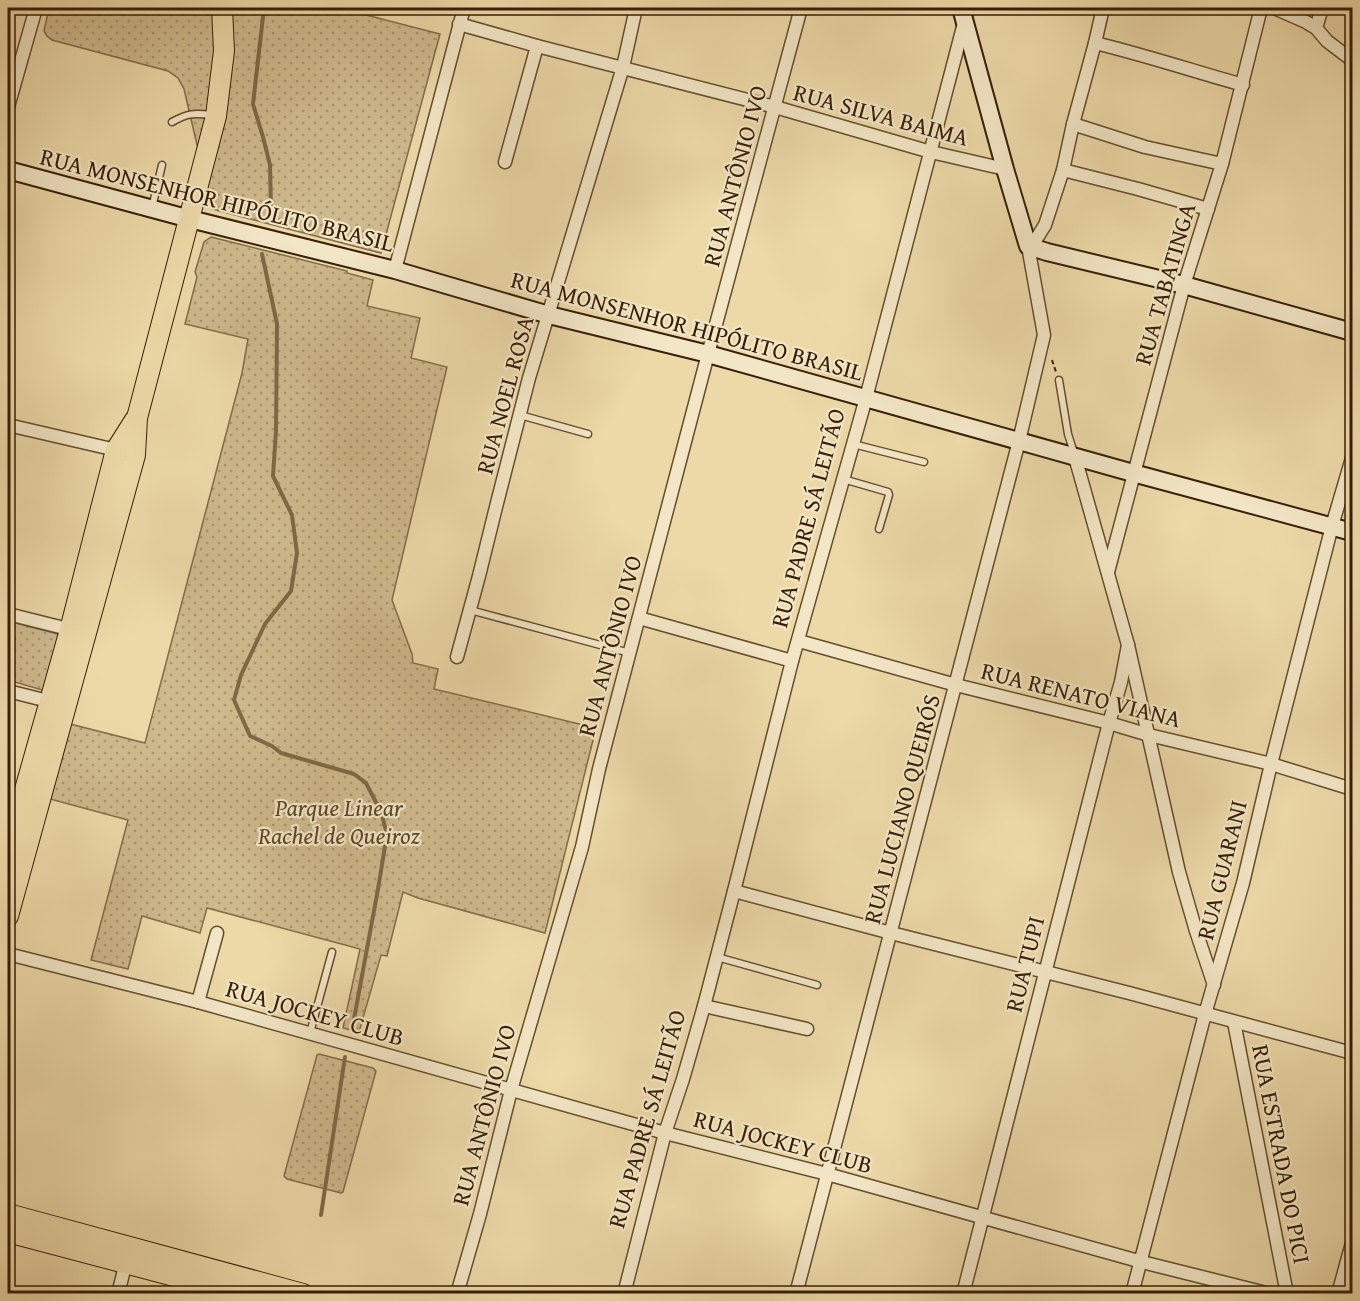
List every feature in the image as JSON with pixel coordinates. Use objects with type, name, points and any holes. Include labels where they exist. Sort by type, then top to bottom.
[{"type":"main road","points":[[8,916],[14,850],[78,632],[135,455],[137,418],[216,116],[224,51],[222,8]]},
{"type":"main road","name":"RUA PADRE SÁ LEITÃO","points":[[963,15],[1028,246]]},
{"type":"main road","name":"RUA MONSENHOR HIPÓLITO BRASIL","points":[[8,170],[190,219],[395,270],[549,315],[708,354],[1353,532]]},
{"type":"main road","points":[[1028,246],[1184,285],[1353,332]]},
{"type":"main road","points":[[78,632],[116,450],[137,418]]},
{"type":"main road","points":[[8,1214],[294,1292]]},
{"type":"main road","points":[[8,1232],[242,1293]]},
{"type":"street","points":[[8,107],[36,8]]},
{"type":"street","points":[[395,270],[464,8]]},
{"type":"street","name":"RUA NOEL ROSA","points":[[457,657],[520,415],[623,67],[636,8]]},
{"type":"street","name":"RUA ANTÔNIO IVO","points":[[457,1293],[480,1214],[511,1090],[582,847],[599,769],[801,8]]},
{"type":"street","points":[[1028,246],[1045,225],[1063,170],[1103,8]]},
{"type":"street","name":"RUA TABATINGA","points":[[1108,572],[1184,285],[1222,164],[1261,8]]},
{"type":"street","points":[[1274,8],[1316,28],[1327,41],[1353,60]]},
{"type":"street","points":[[1316,28],[1322,8]]},
{"type":"street","name":"RUA PADRE SÁ LEITÃO","points":[[624,1293],[665,1133],[704,1006],[792,661],[866,398],[931,152],[963,15]]},
{"type":"street","name":"RUA SILVA BAIMA","points":[[459,24],[775,107],[931,152],[1005,169]]},
{"type":"street","points":[[1095,43],[1243,85]]},
{"type":"street","points":[[505,162],[537,46]]},
{"type":"street","points":[[1073,124],[1145,147],[1222,164]]},
{"type":"street","points":[[1063,170],[1208,209]]},
{"type":"street","name":"RUA PADRE SÁ LEITÃO","points":[[1028,246],[1044,335]]},
{"type":"street","name":"RUA LUCIANO QUEIRÓS","points":[[796,1293],[956,685],[1044,335]]},
{"type":"street","points":[[8,425],[116,450]]},
{"type":"street","points":[[1075,456],[1128,645],[1179,872],[1214,985]]},
{"type":"street","name":"RUA GUARANI","points":[[1132,1293],[1242,883],[1332,526],[1353,458]]},
{"type":"street","points":[[8,614],[78,632]]},
{"type":"street","points":[[639,618],[792,661]]},
{"type":"street","name":"RUA RENATO VIANA","points":[[799,641],[956,685],[1271,764],[1353,789]]},
{"type":"street","name":"RUA TUPI","points":[[963,1293],[1121,682],[1128,645]]},
{"type":"street","points":[[8,691],[58,704]]},
{"type":"street","points":[[734,891],[1353,1053]]},
{"type":"street","points":[[198,1002],[217,933]]},
{"type":"street","name":"RUA JOCKEY CLUB","points":[[8,954],[198,1002],[665,1133],[827,1174],[1142,1262],[1270,1293]]},
{"type":"street","points":[[704,1006],[807,1029]]},
{"type":"street","name":"RUA ESTRADA DO PICI","points":[[1234,1022],[1287,1293]]},
{"type":"street","points":[[1338,1293],[1353,1243]]},
{"type":"street","points":[[118,1293],[126,1263]]},
{"type":"lane","points":[[172,122],[196,113],[216,116]]},
{"type":"lane","points":[[152,209],[162,165]]},
{"type":"lane","points":[[1059,380],[1068,434],[1075,456]]},
{"type":"lane","points":[[520,415],[588,434]]},
{"type":"lane","points":[[853,444],[924,462]]},
{"type":"lane","points":[[843,479],[888,492],[879,529]]},
{"type":"lane","points":[[470,610],[630,653]]},
{"type":"lane","points":[[309,1034],[332,952]]},
{"type":"lane","points":[[716,957],[817,985]]},
{"type":"green space","points":[[49,8],[339,8],[440,34],[381,253],[212,209],[184,89],[178,78],[168,71],[52,40],[44,31]]},
{"type":"green space","name":"Parque Linear Rachel de Queiroz","points":[[211,237],[347,271],[347,273],[373,280],[367,306],[420,318],[411,358],[447,367],[392,600],[412,654],[413,663],[438,669],[434,689],[596,728],[545,933],[403,892],[387,956],[381,955],[359,1032],[343,1028],[360,949],[207,908],[200,933],[142,916],[128,969],[91,960],[128,820],[50,799],[70,724],[145,743],[242,373],[248,339],[185,324],[197,277],[195,272],[204,242]]},
{"type":"green space","points":[[8,621],[58,634],[61,642],[49,685],[42,690],[8,680]]},
{"type":"green space","points":[[319,1054],[373,1068],[376,1071],[341,1193],[287,1179],[284,1176]]},
{"type":"waterway","points":[[264,8],[253,104],[270,165],[271,209]]},
{"type":"waterway","points":[[262,254],[277,324],[276,431],[273,476],[292,515],[297,553],[291,591],[265,624],[241,675],[234,700],[250,736],[272,746],[281,753],[354,774],[366,783],[381,812],[387,834],[352,1030]]},
{"type":"waterway","points":[[321,1215],[345,1057]]}]
